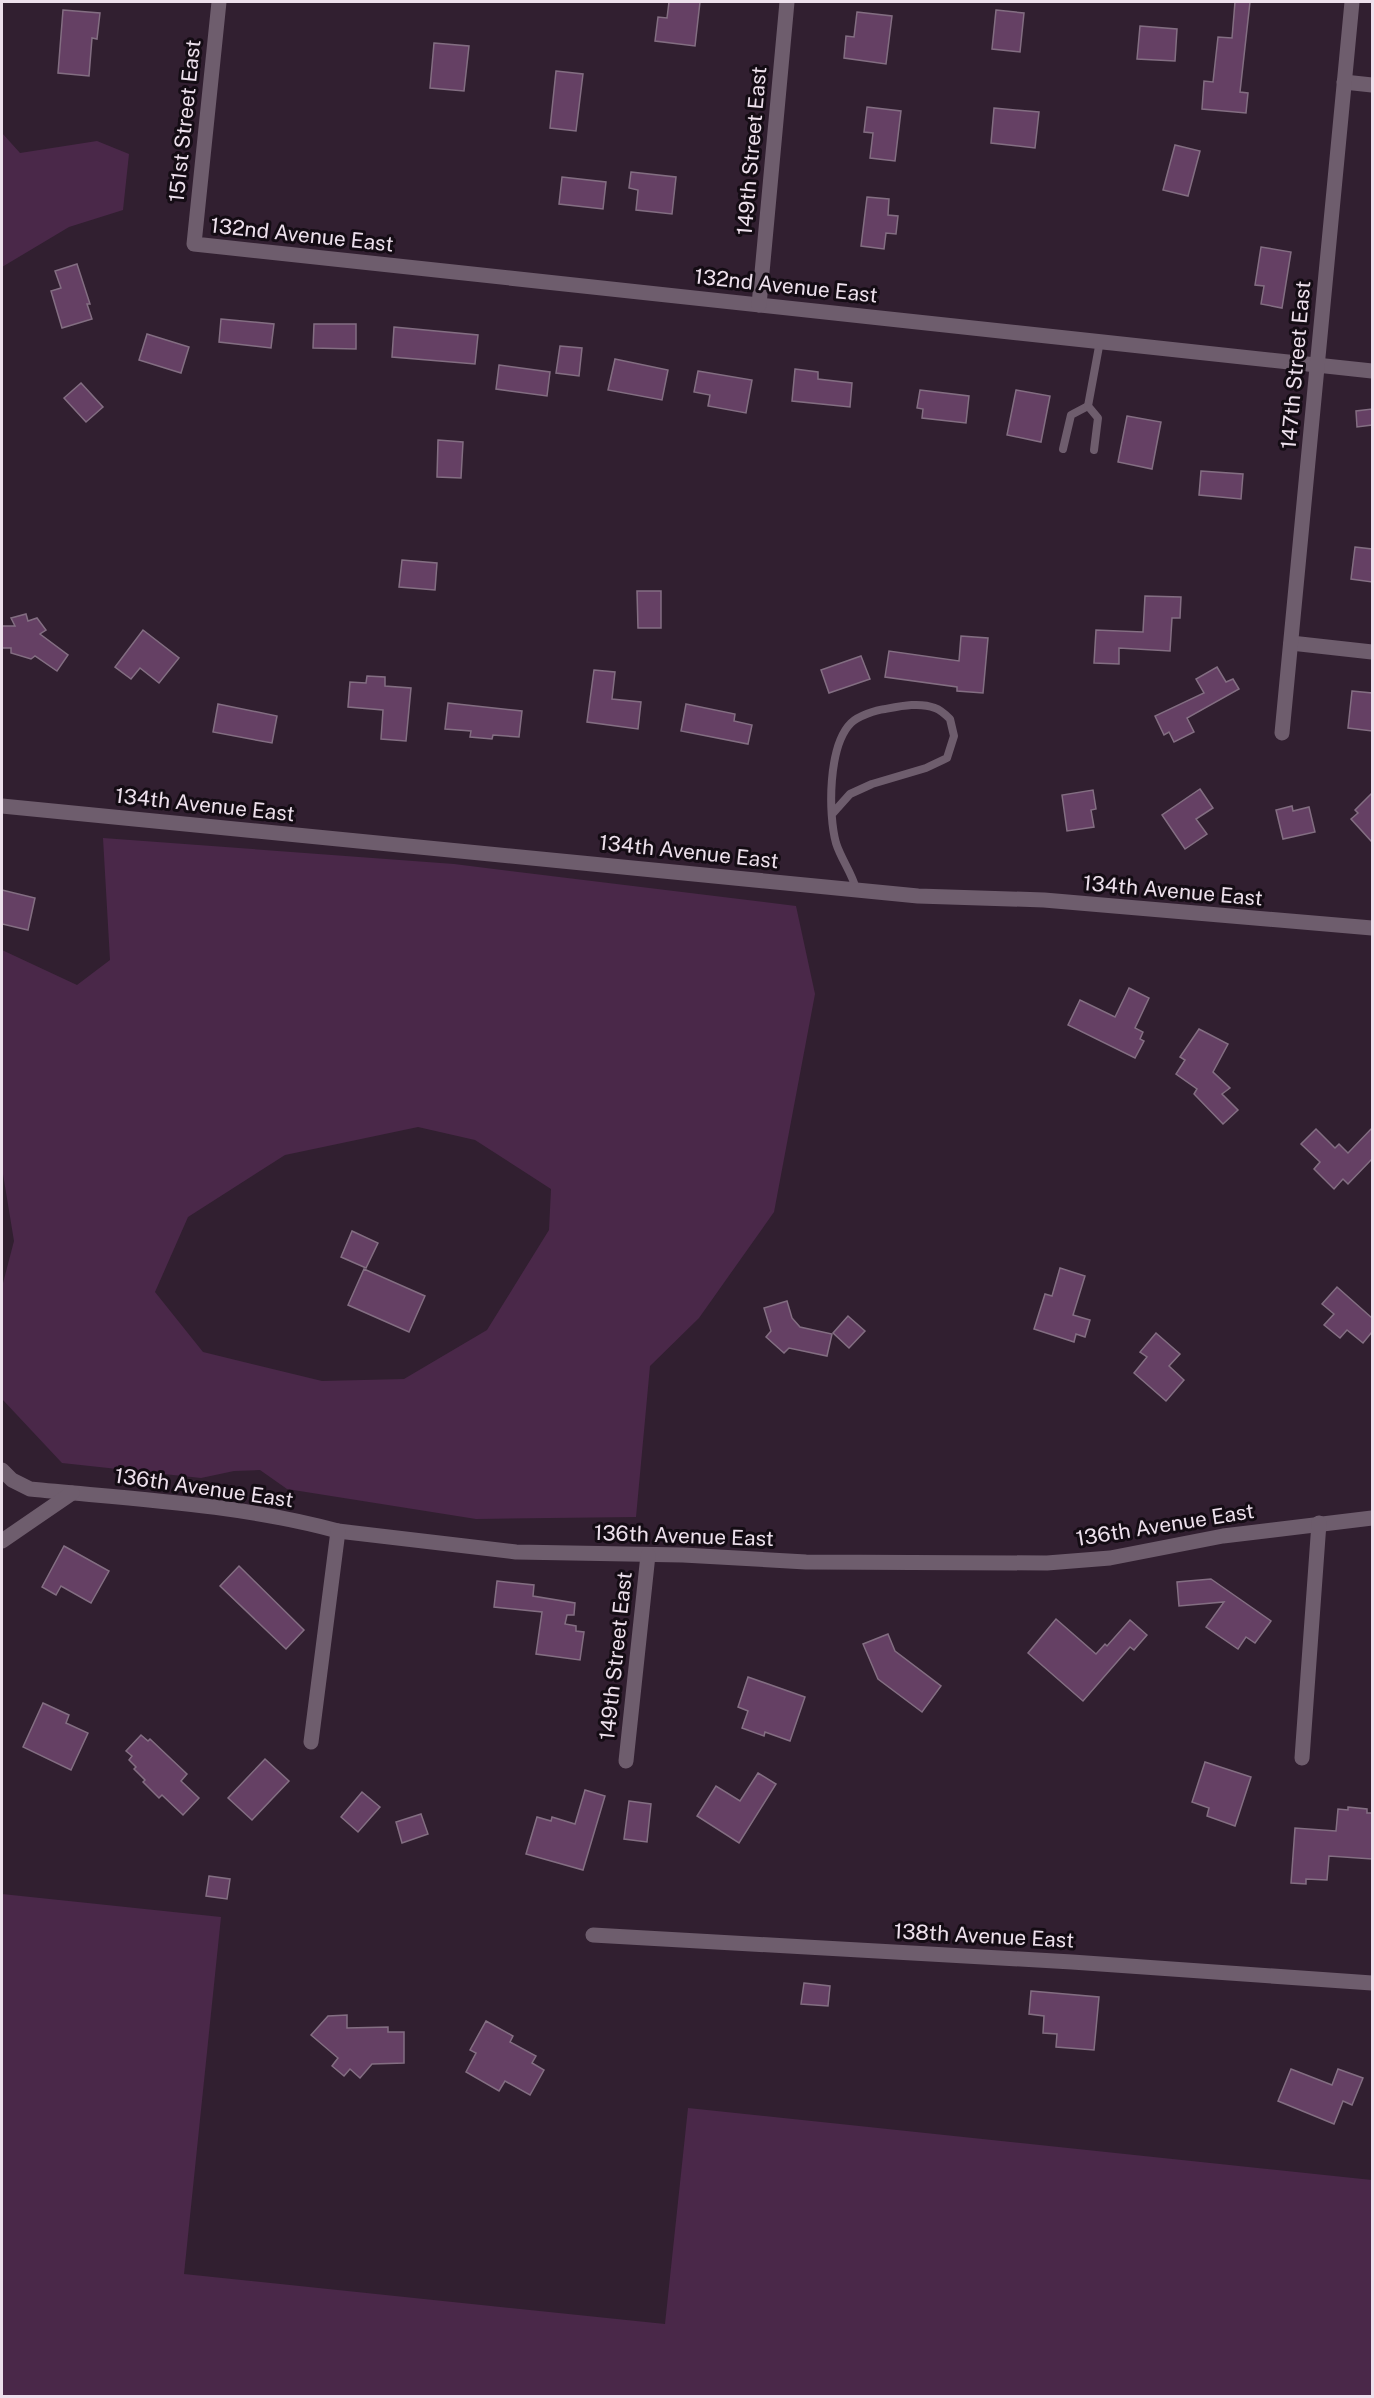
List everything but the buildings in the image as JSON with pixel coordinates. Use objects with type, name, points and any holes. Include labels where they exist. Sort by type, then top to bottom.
[{"type":"street","name":"151st Street East","points":[[194,244],[219,2]]},
{"type":"street","name":"149th Street East","points":[[759,305],[788,2]]},
{"type":"street","name":"147th Street East","points":[[1282,733],[1352,2]]},
{"type":"street","points":[[1344,82],[1372,85]]},
{"type":"street","name":"132nd Avenue East","points":[[194,244],[1372,371]]},
{"type":"street","points":[[1291,644],[1372,652]]},
{"type":"street","name":"134th Avenue East","points":[[2,806],[918,896],[1044,900],[1372,928]]},
{"type":"street","name":"136th Avenue East","points":[[2,1470],[12,1480],[30,1489],[233,1511],[338,1531],[516,1552],[683,1555],[806,1562],[1047,1563],[1110,1558],[1222,1536],[1372,1518]]},
{"type":"street","points":[[2,1541],[72,1493]]},
{"type":"street","points":[[1302,1758],[1319,1523]]},
{"type":"street","points":[[311,1742],[338,1531]]},
{"type":"street","name":"149th Street East","points":[[626,1761],[648,1556]]},
{"type":"street","name":"138th Avenue East","points":[[593,1935],[1072,1962],[1372,1983]]},
{"type":"lane","points":[[1094,450],[1098,418],[1089,406],[1100,341]]},
{"type":"lane","points":[[1063,449],[1071,415],[1089,406]]},
{"type":"lane","points":[[833,813],[850,794],[872,784],[926,768],[947,758],[954,736],[950,718],[936,708],[910,705],[879,710],[852,723],[836,750],[831,786],[833,813],[836,842],[856,889]]},
{"type":"shaded area","points":[[2,133],[20,153],[97,141],[129,154],[123,210],[69,227],[2,267]]},
{"type":"shaded area","points":[[103,838],[454,864],[796,906],[815,994],[774,1212],[699,1318],[650,1366],[636,1517],[476,1519],[287,1489],[260,1470],[234,1471],[201,1478],[62,1463],[2,1399],[2,1287],[14,1241],[2,1168],[2,950],[77,985],[110,960]],"holes":[[[418,1127],[475,1140],[551,1189],[549,1230],[487,1330],[404,1379],[322,1381],[203,1352],[155,1292],[188,1217],[285,1155]]]},
{"type":"shaded area","points":[[2,1894],[221,1917],[184,2274],[665,2324],[688,2108],[1372,2180],[1372,2396],[2,2396]]}]
